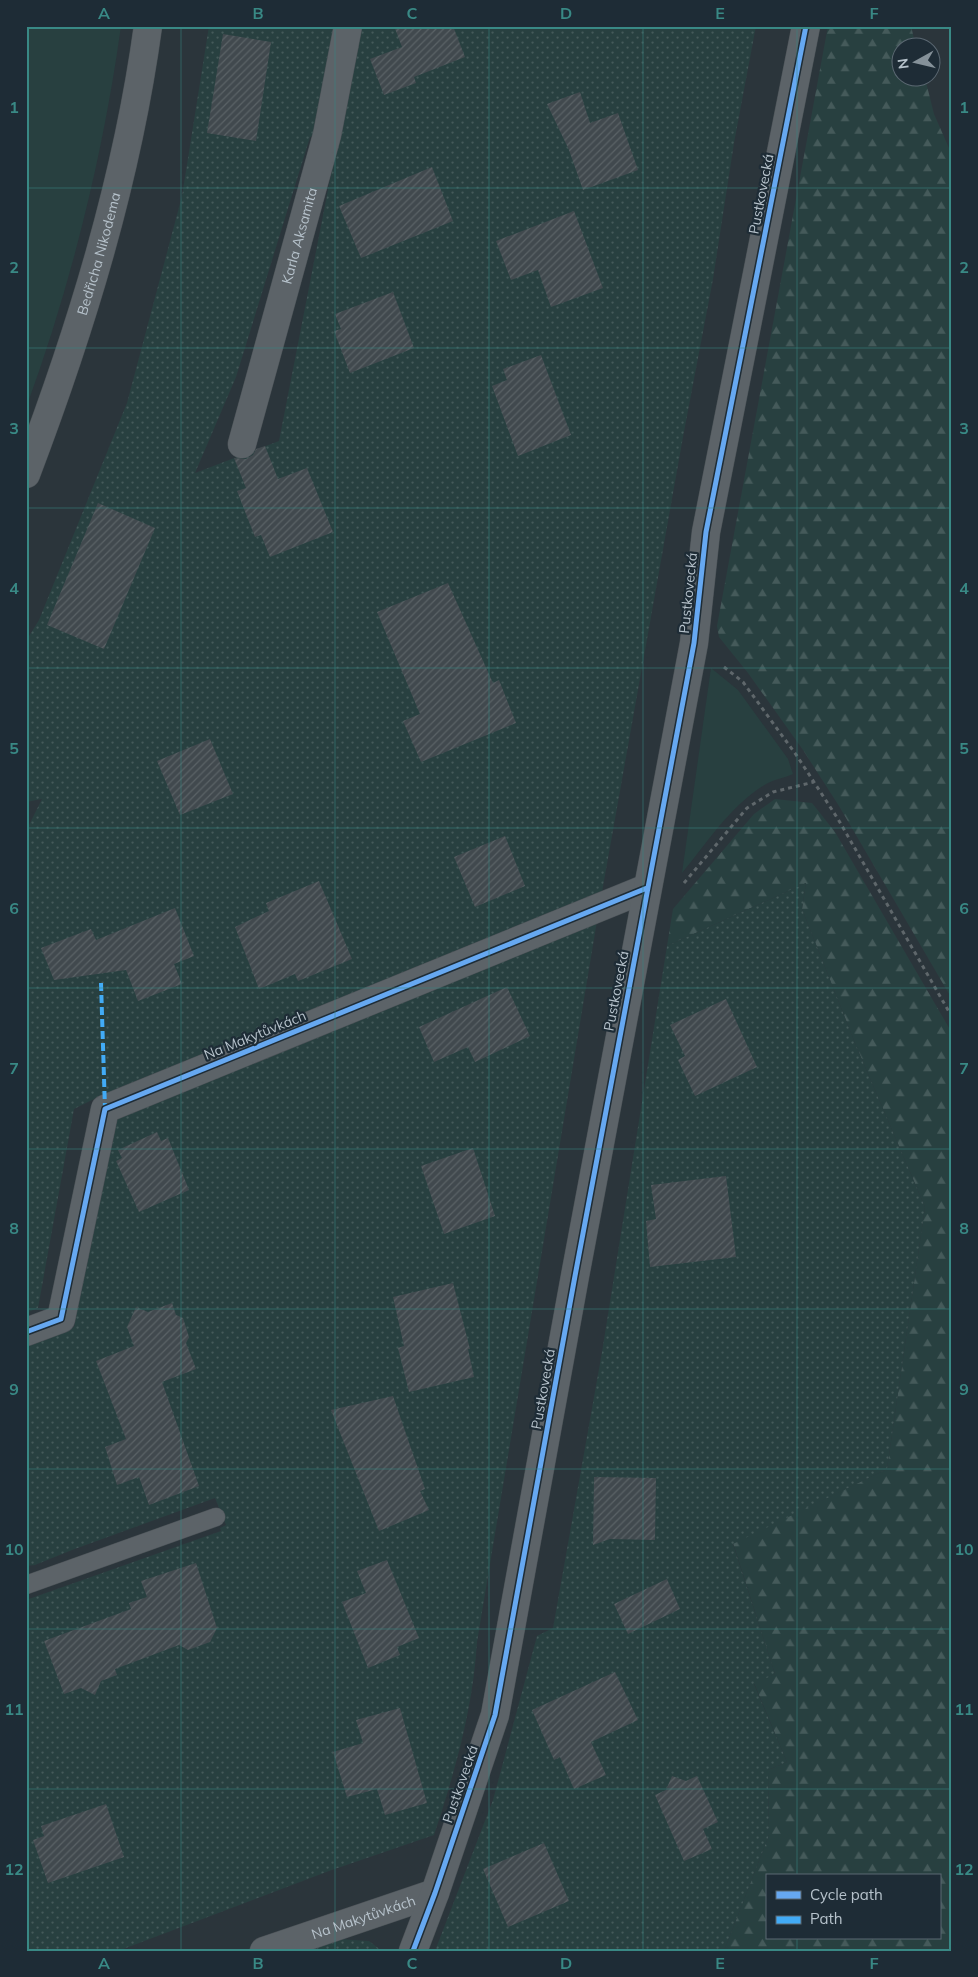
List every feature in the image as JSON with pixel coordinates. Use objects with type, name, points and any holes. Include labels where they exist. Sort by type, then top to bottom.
[{"type":"street","name":"Bedřicha Nikodema","points":[[26,474],[87,298],[115,197],[148,26]]},
{"type":"street","name":"Karla Aksamita","points":[[242,444],[327,135],[348,26]]},
{"type":"street","name":"Pustkovecká","points":[[413,1951],[436,1893],[495,1715],[694,643],[706,532],[806,26]]},
{"type":"street","name":"Na Makytůvkách","points":[[26,1332],[61,1319],[105,1108],[647,888]]},
{"type":"street","name":"Na Makytůvkách","points":[[264,1951],[436,1893]]},
{"type":"lane","points":[[26,1585],[216,1516]]},
{"type":"path","points":[[694,643],[743,682],[814,782],[838,819],[952,1017]]},
{"type":"path","points":[[647,888],[678,891],[747,808],[773,792],[814,782]]},
{"type":"green space","points":[[26,26],[121,26],[105,123],[84,220],[57,315],[26,408]]},
{"type":"green space","points":[[209,26],[337,26],[315,135],[310,137],[236,377],[195,473],[279,441],[360,26],[756,26],[734,143],[713,279],[602,892],[98,1097],[74,1109],[38,1308],[26,1313],[26,831],[42,799],[26,802],[26,641],[39,620],[127,403],[182,196]]},
{"type":"green space","points":[[828,26],[911,26],[914,38],[890,38],[890,88],[928,88],[934,114],[952,155],[952,999],[839,806],[803,750],[748,673],[719,637],[717,626]]},
{"type":"green space","points":[[711,668],[738,690],[788,759],[793,774],[768,783],[743,801],[721,824],[682,873]]},
{"type":"green space","points":[[775,799],[812,803],[835,832],[952,1033],[952,1951],[724,1951],[769,1835],[768,1770],[787,1762],[754,1683],[775,1674],[733,1543],[887,1469],[925,1207],[857,1048],[802,909],[806,883],[667,946],[673,909],[754,814]]},
{"type":"green space","points":[[806,883],[802,909],[857,1048],[925,1207],[887,1469],[733,1544],[775,1674],[754,1684],[787,1762],[768,1770],[769,1835],[724,1951],[435,1951],[493,1800],[537,1636],[553,1628],[602,1352],[667,946]]},
{"type":"green space","points":[[598,915],[477,1642],[472,1691],[456,1764],[434,1835],[329,1871],[118,1951],[26,1951],[26,1600],[221,1531],[220,1528],[226,1525],[215,1498],[35,1565],[26,1566],[26,1347],[74,1327],[113,1114]]},
{"type":"green space","points":[[338,1939],[369,1941],[382,1951],[306,1951]]},
{"type":"building","points":[[394,26],[453,26],[465,57],[414,77],[416,83],[384,95],[370,59],[402,47]]},
{"type":"building","points":[[223,34],[271,42],[256,141],[207,133]]},
{"type":"building","points":[[580,92],[590,123],[618,113],[638,170],[583,190],[569,150],[547,104]]},
{"type":"building","points":[[432,167],[453,221],[361,258],[339,206]]},
{"type":"building","points":[[574,211],[603,288],[551,307],[538,270],[511,280],[496,241]]},
{"type":"building","points":[[393,292],[414,348],[350,373],[334,331],[341,329],[335,314]]},
{"type":"building","points":[[541,355],[571,435],[518,456],[492,386],[507,380],[503,369]]},
{"type":"building","points":[[265,446],[278,479],[307,468],[333,532],[270,557],[261,535],[255,537],[237,491],[246,488],[234,458],[246,459],[253,455],[256,449]]},
{"type":"building","points":[[98,503],[155,528],[104,649],[47,625]]},
{"type":"building","points":[[448,583],[493,683],[499,680],[516,723],[421,762],[403,721],[420,714],[377,612]]},
{"type":"building","points":[[210,739],[233,794],[180,815],[157,761]]},
{"type":"building","points":[[505,836],[525,886],[475,907],[454,857]]},
{"type":"building","points":[[319,881],[352,959],[298,981],[295,974],[259,989],[235,927],[269,911],[266,903]]},
{"type":"building","points":[[175,908],[194,956],[174,964],[182,984],[138,1001],[126,970],[54,980],[41,948],[91,929],[96,940]]},
{"type":"building","points":[[507,987],[530,1036],[475,1062],[468,1047],[434,1062],[419,1027]]},
{"type":"building","points":[[726,999],[757,1067],[695,1096],[678,1060],[685,1056],[670,1025]]},
{"type":"building","points":[[157,1132],[161,1141],[168,1138],[189,1190],[139,1212],[116,1161],[122,1158],[118,1150]]},
{"type":"building","points":[[473,1148],[495,1216],[444,1234],[421,1166]]},
{"type":"building","points":[[726,1176],[736,1257],[650,1267],[646,1221],[656,1219],[651,1185]]},
{"type":"building","points":[[453,1283],[470,1349],[468,1349],[474,1377],[409,1392],[398,1348],[404,1346],[393,1297]]},
{"type":"building","points":[[172,1303],[176,1315],[183,1318],[189,1337],[186,1343],[196,1369],[162,1382],[199,1486],[149,1505],[139,1477],[117,1485],[105,1447],[126,1439],[96,1361],[134,1346],[127,1327],[136,1307],[148,1312]]},
{"type":"building","points":[[393,1396],[425,1489],[420,1491],[429,1510],[379,1531],[331,1410]]},
{"type":"building","points":[[594,1477],[656,1478],[655,1540],[610,1539],[593,1545]]},
{"type":"building","points":[[387,1560],[419,1638],[397,1647],[400,1655],[368,1668],[342,1602],[366,1593],[357,1571]]},
{"type":"building","points":[[196,1563],[217,1628],[210,1642],[188,1650],[179,1645],[115,1669],[117,1675],[101,1681],[95,1695],[81,1688],[64,1694],[44,1641],[131,1609],[129,1603],[147,1597],[141,1581]]},
{"type":"building","points":[[667,1579],[680,1609],[628,1634],[614,1604]]},
{"type":"building","points":[[615,1672],[638,1720],[591,1742],[606,1775],[574,1789],[560,1757],[554,1760],[532,1710]]},
{"type":"building","points":[[400,1708],[427,1803],[385,1815],[377,1789],[347,1797],[333,1752],[363,1743],[356,1720]]},
{"type":"building","points":[[672,1776],[686,1781],[697,1776],[718,1822],[703,1829],[712,1849],[684,1861],[655,1795],[666,1790]]},
{"type":"building","points":[[106,1804],[124,1857],[48,1883],[33,1840],[44,1836],[41,1826]]},
{"type":"building","points":[[544,1843],[569,1901],[508,1927],[483,1869]]},
{"type":"marked path","points":[[101,983],[105,1109]]},
{"type":"cycle path","points":[[413,1951],[435,1893],[495,1715],[694,643],[706,532],[806,26]]},
{"type":"cycle path","points":[[26,1332],[61,1319],[105,1109],[647,888]]}]
